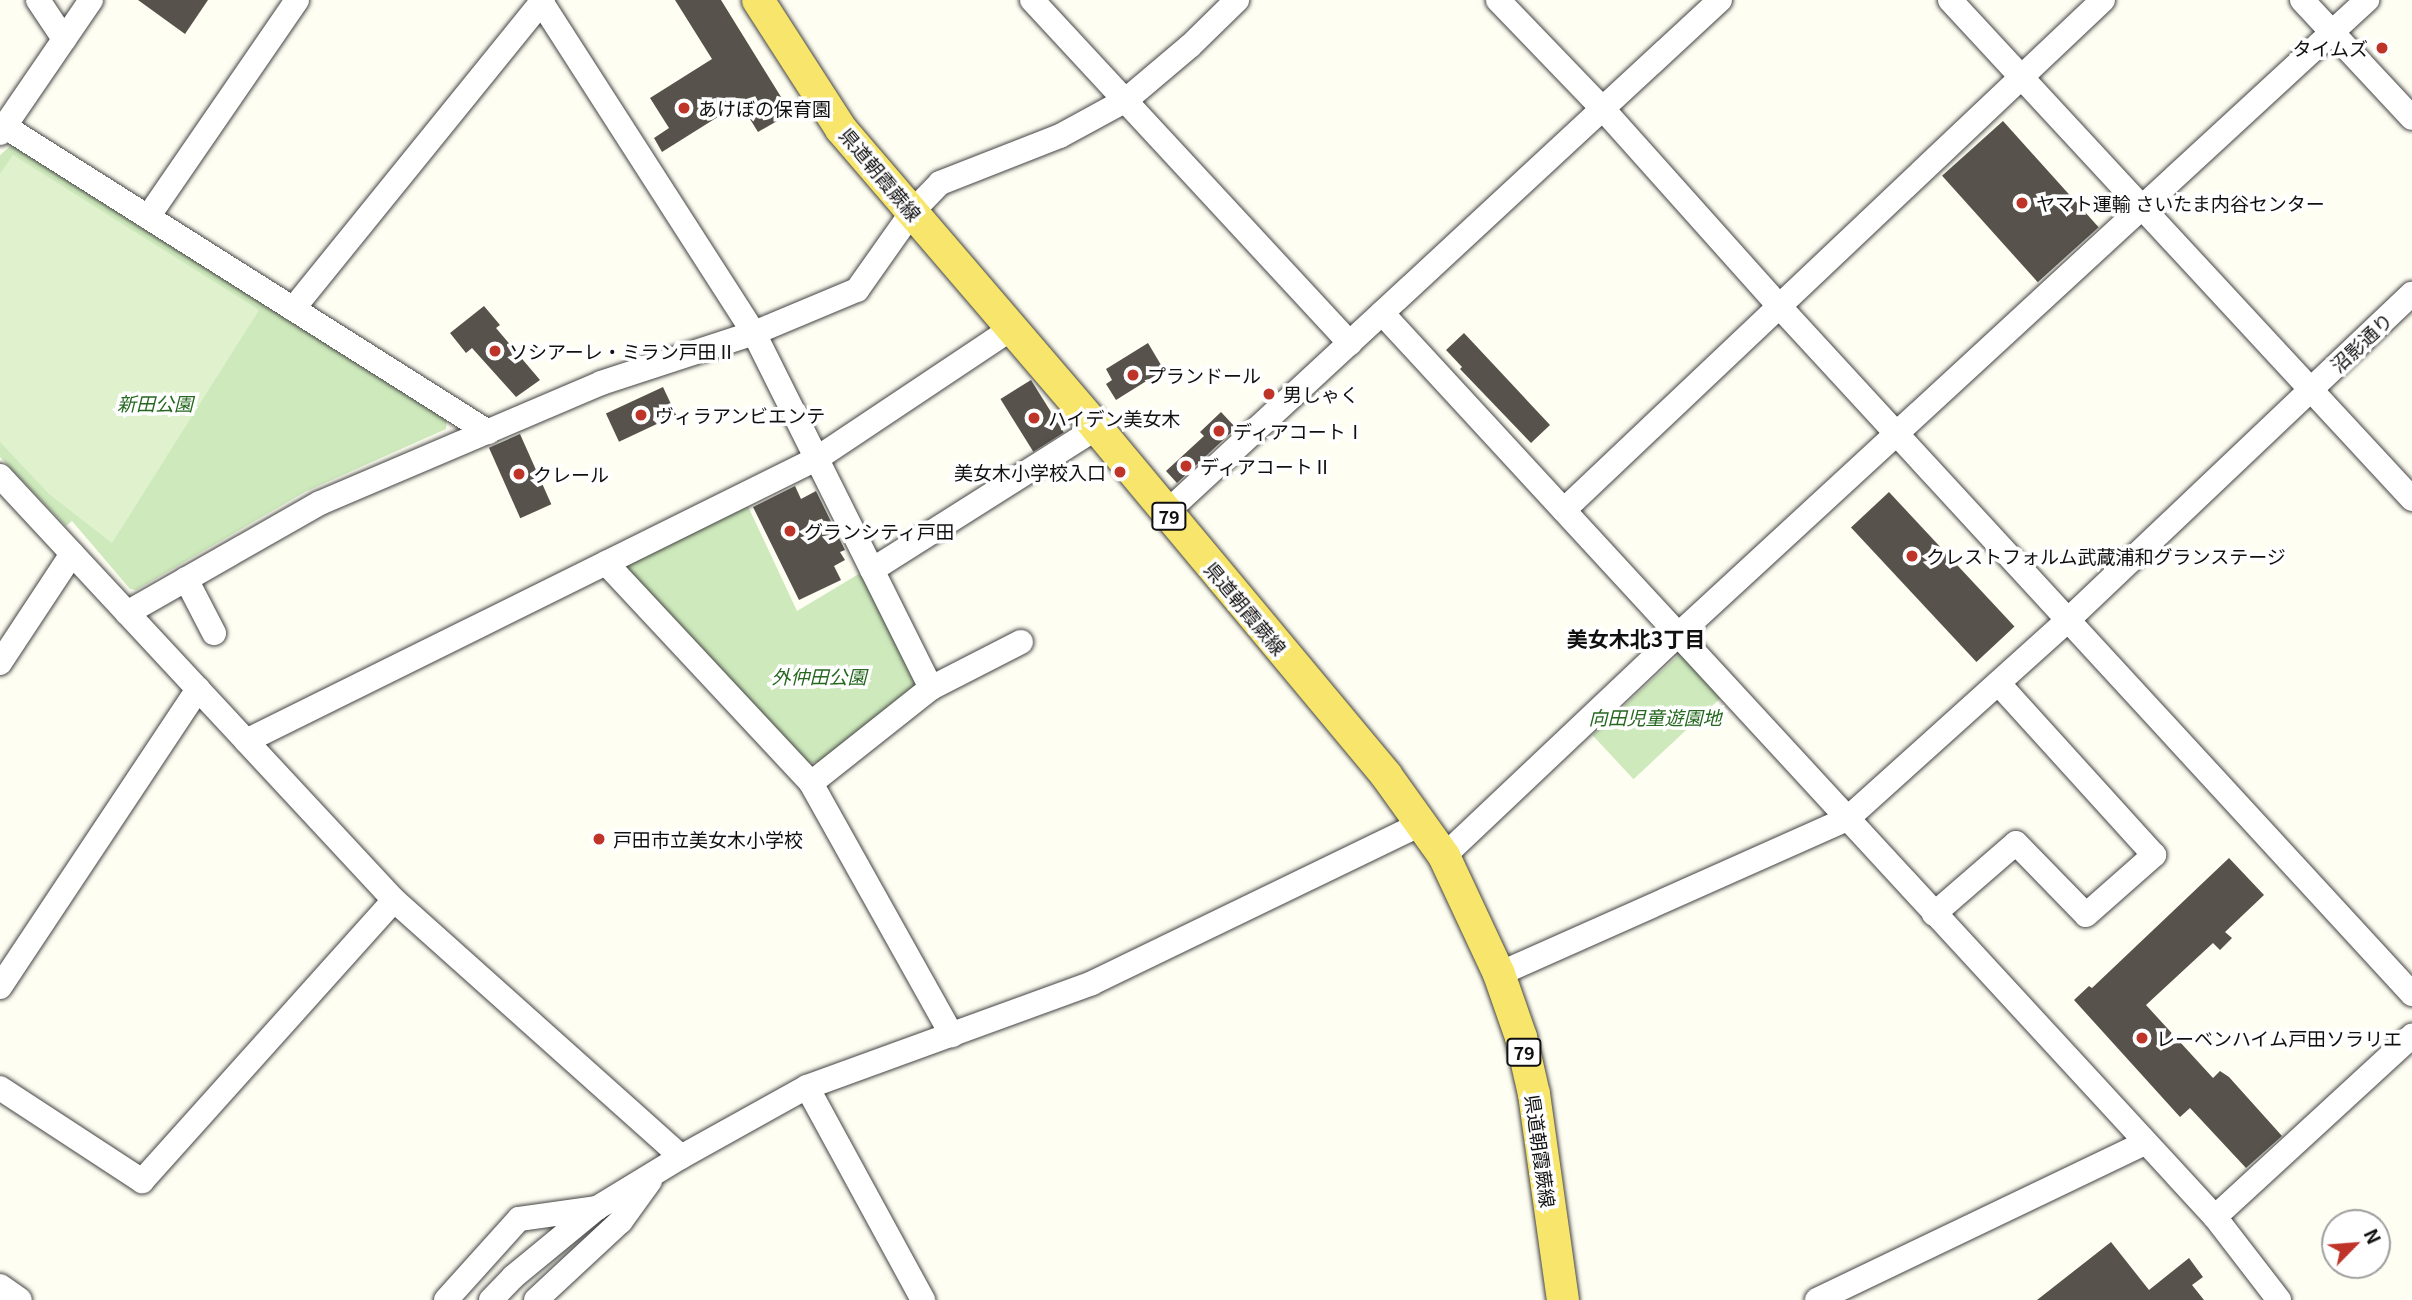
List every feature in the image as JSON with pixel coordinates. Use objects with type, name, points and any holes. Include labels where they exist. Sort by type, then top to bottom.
[{"type":"main road","name":"県道朝霞蕨線","points":[[765,2],[841,129],[1097,428],[1386,775],[1444,856],[1499,974],[1521,1037],[1534,1094],[1563,1300]]},
{"type":"street","points":[[38,0],[65,39]]},
{"type":"street","points":[[91,0],[2,130],[148,217],[488,432]]},
{"type":"street","points":[[148,217],[297,0]]},
{"type":"street","points":[[1032,0],[1350,343]]},
{"type":"street","points":[[127,613],[320,503],[601,383],[754,333],[858,290],[912,212],[940,183],[1060,136],[1126,100],[1190,46],[1237,0]]},
{"type":"street","points":[[1498,0],[1603,109],[1779,306],[2412,994]]},
{"type":"street","points":[[1166,513],[1720,0]]},
{"type":"street","points":[[1950,0],[2412,499]]},
{"type":"street","points":[[1564,510],[2103,0]]},
{"type":"street","points":[[2302,0],[2412,118]]},
{"type":"street","points":[[1444,856],[1678,635],[2367,0]]},
{"type":"street","points":[[293,309],[541,1],[754,333],[931,688]]},
{"type":"street","name":"沼影通り","points":[[1499,974],[1847,819],[2068,620],[2412,294]]},
{"type":"street","points":[[1382,313],[2215,1217],[2279,1300]]},
{"type":"street","points":[[246,741],[816,459],[1011,329]]},
{"type":"street","points":[[872,570],[1097,428]]},
{"type":"street","points":[[0,476],[394,900],[681,1157]]},
{"type":"street","points":[[0,663],[72,554]]},
{"type":"street","points":[[606,563],[811,783],[952,1035]]},
{"type":"street","points":[[186,579],[214,633]]},
{"type":"street","points":[[811,783],[931,688],[1021,642]]},
{"type":"street","points":[[1934,914],[2016,843],[2086,915],[2154,855],[1998,683]]},
{"type":"street","points":[[0,987],[198,689]]},
{"type":"street","points":[[491,1300],[513,1277],[597,1208],[681,1157],[807,1087],[1092,983],[1422,824]]},
{"type":"street","points":[[0,1088],[142,1181],[394,900]]},
{"type":"street","points":[[2215,1217],[2412,1036]]},
{"type":"street","points":[[807,1087],[923,1300]]},
{"type":"street","points":[[1817,1300],[2144,1143]]},
{"type":"street","points":[[536,1300],[621,1221],[656,1172]]},
{"type":"street","points":[[446,1300],[519,1219],[597,1208]]},
{"type":"street","points":[[0,1286],[20,1300]]},
{"type":"green space","name":"新田公園","points":[[14,143],[447,417],[446,429],[305,492],[136,590],[130,589],[72,521],[66,526],[0,457],[0,155]]},
{"type":"green space","points":[[13,155],[259,310],[112,543],[49,494],[0,442],[0,174]]},
{"type":"green space","name":"外仲田公園","points":[[747,504],[797,611],[862,572],[916,677],[914,690],[821,762],[806,763],[628,574],[630,560]]},
{"type":"green space","name":"向田児童遊園地","points":[[1684,650],[1725,694],[1634,779],[1593,735]]},
{"type":"building","points":[[138,0],[208,0],[185,34]]},
{"type":"building","points":[[675,0],[721,0],[791,113],[758,132],[740,103],[662,152],[654,138],[669,128],[650,98],[712,59]]},
{"type":"building","name":"ヤマト運輸 さいたま内谷センター","points":[[2003,121],[2099,227],[2038,282],[1942,176]]},
{"type":"building","name":"ソシアーレ・ミラン戸田Ⅱ","points":[[484,306],[500,325],[496,328],[540,380],[516,397],[472,348],[466,353],[450,333]]},
{"type":"building","points":[[1464,333],[1550,425],[1531,443],[1460,369],[1462,367],[1446,350]]},
{"type":"building","name":"プランドール","points":[[1148,343],[1164,370],[1116,400],[1106,384],[1112,380],[1106,369]]},
{"type":"building","name":"ハイデン美女木","points":[[1031,380],[1064,433],[1033,452],[1000,399]]},
{"type":"building","name":"ヴィラアンビエンテ","points":[[663,387],[676,415],[619,442],[606,414]]},
{"type":"building","points":[[1221,412],[1236,428],[1177,483],[1166,471],[1204,436],[1200,432]]},
{"type":"building","name":"クレール","points":[[520,434],[551,504],[520,518],[489,448]]},
{"type":"building","name":"グランシティ戸田","points":[[795,486],[801,499],[816,491],[845,550],[840,552],[845,560],[834,566],[841,580],[799,600],[753,507]]},
{"type":"building","name":"クレストフォルム武蔵浦和グランステージ","points":[[1889,492],[2014,627],[1976,662],[1851,527]]},
{"type":"building","name":"レーベンハイム戸田ソラリエ","points":[[2229,858],[2264,895],[2225,932],[2232,938],[2220,950],[2213,943],[2146,1005],[2213,1078],[2220,1071],[2229,1077],[2282,1136],[2246,1168],[2190,1108],[2180,1117],[2074,1000],[2089,986],[2092,988]]},
{"type":"building","points":[[2111,1242],[2149,1290],[2189,1258],[2203,1277],[2192,1285],[2204,1300],[2037,1300]]},
{"type":"place","name":"タイムズ","points":[[2382,48]]},
{"type":"place","name":"あけぼの保育園","points":[[684,108]]},
{"type":"place","name":"ヤマト運輸 さいたま内谷センター","points":[[2022,203]]},
{"type":"place","name":"ソシアーレ・ミラン戸田Ⅱ","points":[[495,351]]},
{"type":"place","name":"プランドール","points":[[1133,375]]},
{"type":"place","name":"男しゃく","points":[[1269,394]]},
{"type":"place","name":"ヴィラアンビエンテ","points":[[641,415]]},
{"type":"place","name":"ハイデン美女木","points":[[1034,418]]},
{"type":"place","name":"ディアコートⅠ","points":[[1219,431]]},
{"type":"place","name":"ディアコートⅡ","points":[[1186,466]]},
{"type":"place","name":"美女木小学校入口","points":[[1120,472]]},
{"type":"place","name":"クレール","points":[[519,474]]},
{"type":"place","name":"グランシティ戸田","points":[[790,531]]},
{"type":"place","name":"クレストフォルム武蔵浦和グランステージ","points":[[1912,556]]},
{"type":"place","name":"戸田市立美女木小学校","points":[[599,839]]},
{"type":"place","name":"レーベンハイム戸田ソラリエ","points":[[2142,1038]]},
{"type":"district","name":"美女木北3丁目","points":[[1636,638]]}]
